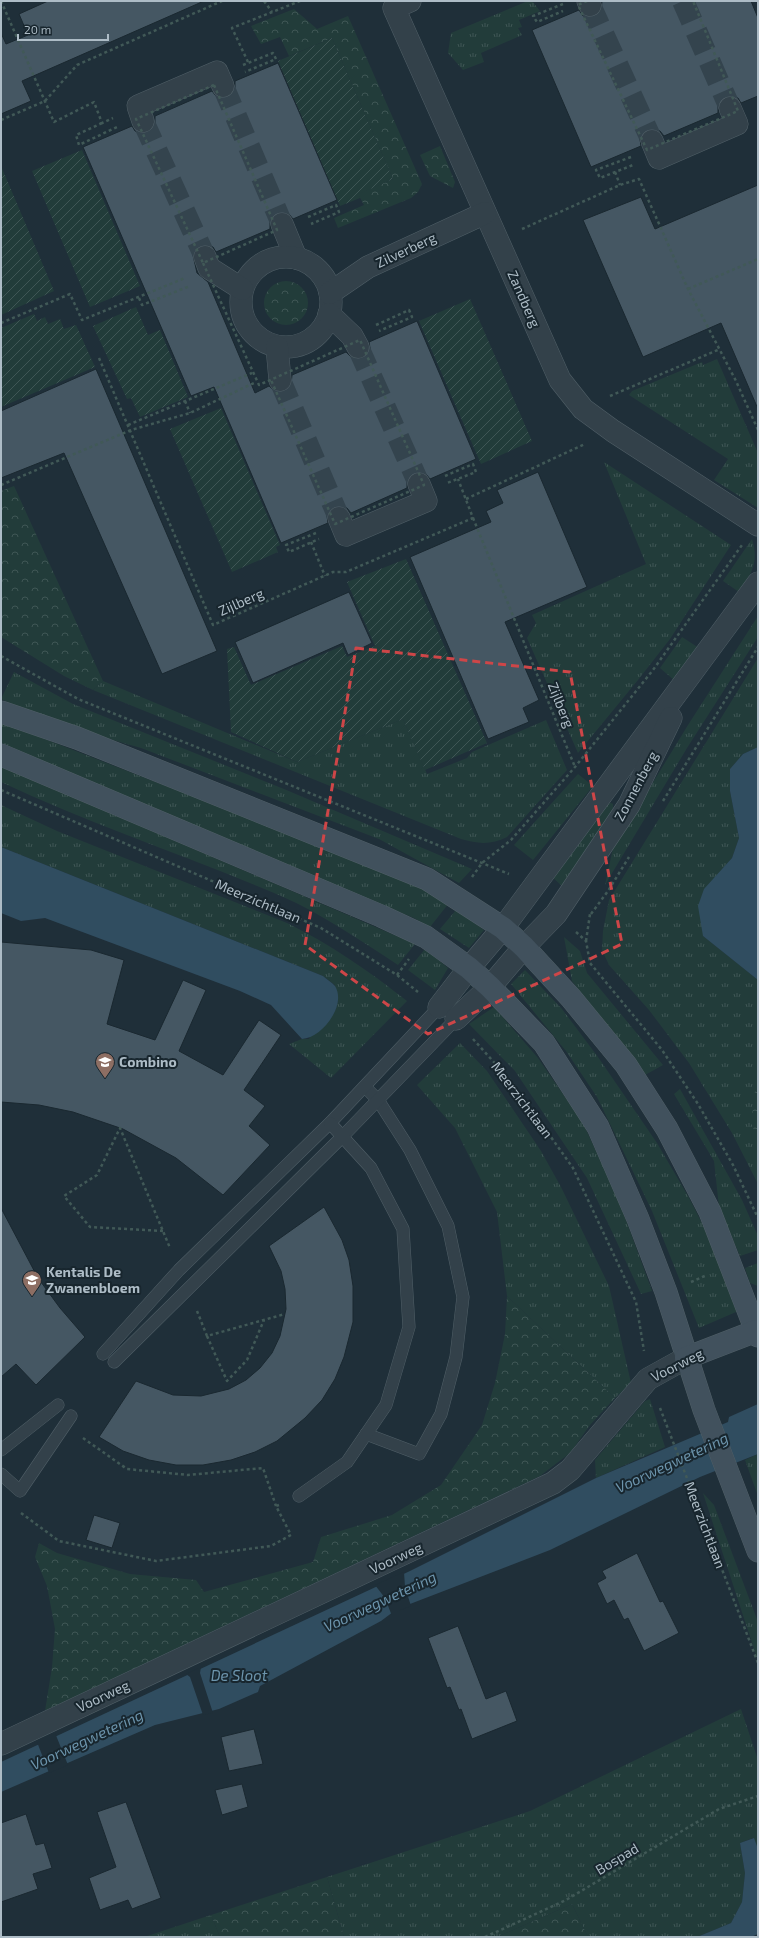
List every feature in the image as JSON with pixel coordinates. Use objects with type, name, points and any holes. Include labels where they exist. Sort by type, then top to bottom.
[{"type":"street","name":"Zandberg","points":[[410,1],[394,8],[560,380],[583,409],[613,431],[757,525]]},
{"type":"street","points":[[136,117],[217,72],[219,82]]},
{"type":"street","points":[[649,150],[658,158],[737,124],[730,108]]},
{"type":"street","name":"Zilverberg","points":[[330,293],[368,267],[485,213]]},
{"type":"street","points":[[282,224],[296,258]]},
{"type":"street","points":[[283,257],[296,258],[308,263],[318,270],[326,281],[330,293],[329,314],[324,326],[315,337],[303,344],[290,348],[277,347],[262,342],[251,332],[243,319],[240,304],[242,288],[248,276],[258,266],[269,259],[283,257]]},
{"type":"street","points":[[204,271],[242,288]]},
{"type":"street","points":[[329,314],[362,339]]},
{"type":"street","points":[[277,347],[277,377]]},
{"type":"street","points":[[337,524],[346,535],[426,501],[427,485]]},
{"type":"street","name":"Zonnenberg","points":[[447,1013],[469,968],[503,928],[758,583]]},
{"type":"street","name":"Zonnenberg","points":[[447,1013],[490,987],[524,947],[556,914],[629,805],[693,672]]},
{"type":"street","points":[[1,712],[77,738],[428,879],[503,928],[524,947],[571,998],[630,1071],[670,1136],[710,1212],[757,1332]]},
{"type":"street","points":[[1,755],[381,916],[426,937],[469,968],[490,987],[544,1043],[598,1127],[638,1219],[666,1292],[704,1410],[758,1551]]},
{"type":"street","name":"Voorweg","points":[[1,1744],[554,1483],[570,1470],[648,1379],[686,1358],[757,1332]]},
{"type":"lane","points":[[103,1354],[179,1270],[365,1087],[447,1013]]},
{"type":"lane","points":[[114,1362],[378,1100],[447,1013]]},
{"type":"lane","points":[[365,1087],[378,1100],[410,1150],[448,1226],[463,1297],[456,1357],[441,1414],[419,1454],[366,1434]]},
{"type":"lane","points":[[299,1496],[347,1462],[386,1405],[409,1327],[403,1229],[370,1168],[330,1123]]},
{"type":"lane","points":[[1,1450],[58,1405]]},
{"type":"lane","points":[[1,1474],[20,1491],[68,1421]]},
{"type":"path","points":[[1,1],[54,122],[94,102],[102,123]]},
{"type":"path","points":[[1,120],[45,101],[77,65],[222,1]]},
{"type":"path","points":[[264,1],[272,12]]},
{"type":"path","points":[[248,62],[232,28],[300,1]]},
{"type":"path","points":[[564,11],[537,22],[534,16],[569,1]]},
{"type":"path","points":[[632,156],[596,170],[600,178],[615,172],[649,150],[738,111],[693,1]]},
{"type":"path","points":[[583,4],[649,150]]},
{"type":"path","points":[[121,125],[79,145],[76,135],[102,123],[136,117],[219,82],[273,53],[276,59],[242,74]]},
{"type":"path","points":[[139,298],[142,305],[277,230],[219,82]]},
{"type":"path","points":[[136,117],[204,271],[259,385],[412,317],[409,310],[362,339]]},
{"type":"path","points":[[615,172],[620,185]]},
{"type":"path","points":[[498,240],[620,185],[640,179],[688,289],[720,348],[758,430]]},
{"type":"path","points":[[688,289],[758,259]]},
{"type":"path","points":[[1,323],[70,294],[82,320],[188,277]]},
{"type":"path","points":[[362,339],[427,485]]},
{"type":"path","points":[[583,409],[720,348]]},
{"type":"path","name":"Zijlberg","points":[[99,358],[213,625],[333,572],[346,572],[473,518]]},
{"type":"path","points":[[128,426],[185,400],[254,372]]},
{"type":"path","points":[[1,485],[130,430],[190,413],[277,377]]},
{"type":"path","points":[[277,377],[337,524]]},
{"type":"path","points":[[185,400],[190,413]]},
{"type":"path","points":[[466,499],[613,431]]},
{"type":"path","points":[[321,530],[286,545],[289,552],[311,542],[337,524],[473,464],[476,472],[458,479],[427,485]]},
{"type":"path","name":"Zijlberg","points":[[458,479],[575,767]]},
{"type":"path","points":[[1,656],[78,699],[482,863],[511,840],[575,767],[653,670],[757,525]]},
{"type":"path","points":[[311,542],[325,576]]},
{"type":"path","points":[[660,805],[758,647]]},
{"type":"path","name":"Meerzichtlaan","points":[[1,790],[321,928],[397,975],[447,1013],[511,1081],[573,1168],[636,1302],[648,1379],[758,1663]]},
{"type":"path","points":[[589,916],[608,891],[632,852]]},
{"type":"path","points":[[556,914],[586,941],[590,963],[662,1050],[698,1104],[733,1166],[758,1218]]},
{"type":"path","points":[[163,1231],[90,1227],[64,1196],[97,1175],[120,1128],[160,1223],[179,1270]]},
{"type":"path","points":[[636,1302],[732,1266]]},
{"type":"path","points":[[196,1309],[227,1381],[247,1360],[264,1320]]},
{"type":"path","points":[[207,1336],[285,1314]]},
{"type":"path","points":[[20,1512],[58,1541],[156,1561],[271,1546],[291,1535],[276,1506],[263,1468],[188,1475],[127,1469],[68,1421]]},
{"type":"path","points":[[276,1506],[299,1496]]},
{"type":"path","name":"Bospad","points":[[484,1937],[566,1900],[719,1809],[758,1796]]},
{"type":"highlighted area","points":[[356,648],[570,672],[622,944],[428,1034],[305,945]]},
{"type":"green space","points":[[528,1],[532,1],[540,11],[519,20],[522,27],[518,28],[522,35],[481,53],[484,62],[463,70],[448,53],[451,33]]},
{"type":"green space","points":[[294,9],[317,29],[348,16],[422,184],[418,192],[411,198],[338,228],[334,218],[364,205],[358,194],[393,179],[332,38],[289,56],[280,37],[261,44],[251,26]]},
{"type":"green space","points":[[332,38],[393,179],[359,194],[360,198],[340,206],[278,61]]},
{"type":"green space","points":[[440,146],[455,182],[453,188],[430,176],[420,155]]},
{"type":"green space","points":[[82,150],[140,286],[90,307],[32,171]]},
{"type":"green space","points":[[1,166],[54,291],[1,315]]},
{"type":"green space","points":[[282,281],[290,281],[295,282],[302,287],[307,294],[307,312],[302,319],[295,324],[282,325],[274,322],[267,315],[264,307],[264,299],[267,291],[274,284]]},
{"type":"green space","points":[[470,299],[532,441],[481,464],[419,321]]},
{"type":"green space","points":[[136,307],[148,335],[160,330],[188,397],[140,417],[131,398],[127,399],[93,326]]},
{"type":"green space","points":[[34,314],[37,321],[45,317],[48,324],[60,319],[64,329],[76,325],[95,367],[1,407],[1,328]]},
{"type":"green space","points":[[717,359],[758,453],[758,508],[714,480],[728,459],[629,395],[632,391],[702,362],[703,365]]},
{"type":"green space","points":[[221,408],[280,545],[276,547],[278,552],[232,572],[170,429]]},
{"type":"green space","points":[[604,462],[731,545],[670,639],[578,753],[527,638],[536,623],[532,615],[646,564]]},
{"type":"green space","points":[[14,486],[103,681],[93,690],[64,676],[1,637],[1,491]]},
{"type":"green space","points":[[752,539],[755,554],[753,567],[748,579],[739,592],[723,581]]},
{"type":"green space","points":[[406,559],[487,743],[425,770],[403,719],[297,762],[231,732],[227,649],[234,647],[251,685],[342,646],[347,657],[375,646],[347,582]]},
{"type":"green space","points":[[758,616],[758,637],[687,748],[605,885],[613,848],[688,725]]},
{"type":"green space","points":[[682,637],[702,650],[675,681],[660,668]]},
{"type":"green space","points":[[758,658],[758,747],[743,754],[730,769],[730,791],[739,838],[732,858],[719,873],[703,936],[758,980],[758,1184],[732,1133],[689,1063],[649,1010],[609,965],[602,950],[603,931],[609,900]]},
{"type":"green space","points":[[14,672],[73,704],[284,789],[472,869],[459,883],[379,839],[141,748],[60,725],[1,699]]},
{"type":"green space","points":[[103,681],[297,762],[403,719],[427,774],[467,758],[472,752],[546,720],[567,770],[507,837],[501,840],[484,843],[473,842],[461,839],[93,690]]},
{"type":"green space","points":[[1,722],[269,826],[380,866],[449,903],[430,927],[414,918],[261,855],[1,743]]},
{"type":"green space","points":[[1,766],[415,944],[398,965],[326,919],[281,896],[35,798],[1,782]]},
{"type":"green space","points":[[578,774],[593,786],[533,860],[514,845]]},
{"type":"green space","points":[[609,802],[613,804],[613,808],[564,888],[549,874]]},
{"type":"green space","points":[[1,805],[57,831],[287,923],[319,940],[349,959],[407,1001],[331,1078],[289,1044],[302,1039],[309,1039],[335,985],[323,976],[1,847]]},
{"type":"green space","points":[[456,910],[484,930],[469,948],[440,929]]},
{"type":"green space","points":[[564,937],[580,951],[587,973],[663,1065],[645,1075],[572,981]]},
{"type":"green space","points":[[425,949],[448,968],[435,990],[408,970]]},
{"type":"green space","points":[[525,970],[562,1009],[598,1057],[657,1143],[688,1196],[722,1262],[736,1303],[736,1312],[699,1328],[652,1211],[597,1097],[566,1051],[511,984]]},
{"type":"green space","points":[[494,1007],[538,1058],[583,1123],[619,1201],[652,1291],[641,1294],[587,1178],[515,1071],[469,1024]]},
{"type":"green space","points":[[460,1043],[487,1071],[541,1151],[561,1187],[609,1286],[631,1383],[615,1398],[507,1296],[497,1212],[455,1128],[417,1085]]},
{"type":"green space","points":[[758,1067],[758,1139],[751,1123]]},
{"type":"green space","points":[[680,1089],[742,1200],[758,1236],[758,1250],[740,1256],[719,1207],[714,1161],[674,1094]]},
{"type":"green space","points":[[758,1263],[758,1286],[750,1283],[745,1268]]},
{"type":"green space","points":[[507,1296],[615,1398],[590,1425],[570,1453],[540,1476],[45,1711],[52,1667],[55,1629],[47,1586],[35,1557],[39,1543],[57,1553],[130,1574],[196,1580],[204,1592],[313,1562],[321,1537],[392,1515],[441,1485],[482,1425],[495,1383],[505,1334]]},
{"type":"green space","points":[[650,1399],[665,1447],[596,1478],[595,1460],[645,1401]]},
{"type":"green space","points":[[758,1454],[758,1496],[745,1460]]},
{"type":"green space","points":[[703,1493],[714,1505],[758,1622],[758,1661]]},
{"type":"green space","points":[[741,1709],[758,1760],[758,1849],[753,1838],[740,1843],[745,1873],[742,1902],[731,1923],[697,1937],[588,1937],[572,1904],[497,1937],[344,1937],[327,1877],[530,1811]]},
{"type":"green space","points":[[327,1877],[344,1937],[220,1937],[211,1915]]},
{"type":"green space","points":[[572,1904],[588,1937],[497,1937]]},
{"type":"green space","points":[[211,1915],[220,1937],[144,1937]]},
{"type":"water","points":[[758,747],[758,980],[703,936],[698,906],[704,889],[732,858],[739,838],[730,791],[730,769],[743,754]]},
{"type":"water","points":[[1,847],[323,976],[335,986],[338,994],[338,1002],[335,1011],[324,1027],[317,1033],[302,1039],[271,1005],[240,991],[45,918],[21,921],[1,913]]},
{"type":"water","name":"De Sloot","points":[[758,1404],[758,1454],[700,1477],[550,1550],[397,1609],[381,1621],[260,1686],[258,1692],[219,1709],[155,1725],[1,1792],[1,1762],[410,1571],[596,1478],[728,1422],[729,1417]]},
{"type":"water","points":[[754,1838],[758,1849],[758,1934],[751,1937],[697,1937],[731,1923],[742,1902],[745,1873],[740,1843]]},
{"type":"pier","points":[[404,1572],[405,1587],[411,1606],[398,1611],[392,1616],[385,1598],[375,1585]]},
{"type":"pier","points":[[201,1667],[200,1673],[213,1713],[203,1715],[190,1677],[186,1674]]},
{"type":"pier","points":[[55,1733],[68,1765],[49,1773],[37,1742]]},
{"type":"building","points":[[48,1],[204,1],[22,81],[31,101],[1,114],[1,33],[6,44],[28,35],[19,14]]},
{"type":"building","points":[[602,1],[751,1],[758,18],[758,96],[741,103],[738,98],[732,96],[725,97],[720,101],[718,113],[664,136],[660,131],[654,129],[647,130],[642,134],[640,139],[641,146],[591,167],[532,30],[579,10],[583,16],[595,16],[601,12]]},
{"type":"building","points":[[278,63],[337,200],[293,219],[289,214],[278,212],[272,217],[270,229],[216,252],[213,247],[201,245],[195,249],[193,255],[197,273],[208,282],[255,393],[269,386],[275,391],[281,392],[287,390],[291,385],[292,375],[346,352],[352,358],[364,358],[369,353],[369,342],[417,321],[476,459],[430,479],[426,474],[421,472],[414,473],[409,477],[407,488],[351,513],[347,508],[341,506],[334,507],[329,511],[327,516],[328,523],[281,543],[214,387],[191,396],[83,147],[132,126],[135,131],[147,133],[152,130],[155,124],[155,116],[212,91],[216,96],[228,98],[233,93],[235,81]]},
{"type":"building","points":[[758,185],[758,409],[721,323],[643,357],[583,220],[641,197],[655,229]]},
{"type":"building","points":[[96,369],[217,651],[162,674],[64,453],[1,478],[1,411]]},
{"type":"building","points":[[538,472],[587,587],[505,622],[539,700],[523,708],[529,722],[488,739],[410,557],[491,522],[486,511],[503,503],[497,490]]},
{"type":"building","points":[[349,592],[372,643],[348,655],[343,643],[253,683],[235,642]]},
{"type":"building","points":[[1,942],[91,950],[124,960],[107,1024],[155,1040],[183,980],[206,990],[179,1051],[223,1075],[259,1020],[281,1035],[244,1090],[265,1106],[249,1126],[270,1145],[223,1195],[176,1158],[123,1129],[73,1112],[39,1105],[1,1102]]},
{"type":"building","points":[[324,1207],[342,1240],[349,1260],[353,1286],[353,1322],[344,1357],[335,1379],[322,1400],[305,1418],[277,1441],[255,1452],[231,1460],[203,1465],[176,1465],[149,1460],[123,1451],[99,1437],[136,1381],[173,1395],[201,1396],[229,1389],[246,1380],[260,1368],[272,1353],[280,1336],[286,1309],[285,1289],[281,1271],[269,1246]]},
{"type":"building","points":[[1,1208],[38,1278],[60,1308],[85,1337],[36,1385],[16,1364],[1,1377]]},
{"type":"building","points":[[94,1515],[120,1523],[112,1548],[86,1540]]},
{"type":"building","points":[[637,1553],[660,1602],[663,1601],[679,1633],[644,1651],[628,1618],[624,1620],[614,1600],[607,1604],[597,1583],[606,1578],[602,1571]]},
{"type":"building","points":[[458,1626],[486,1699],[506,1691],[517,1721],[472,1739],[461,1709],[459,1710],[450,1687],[447,1688],[428,1638]]},
{"type":"building","points":[[254,1729],[263,1764],[229,1771],[221,1737]]},
{"type":"building","points":[[242,1784],[248,1807],[222,1815],[215,1790]]},
{"type":"building","points":[[126,1802],[161,1898],[132,1909],[128,1900],[100,1910],[89,1878],[116,1867],[97,1812]]},
{"type":"building","points":[[26,1814],[36,1845],[44,1843],[52,1868],[33,1874],[38,1889],[1,1902],[1,1823]]},
{"type":"tunnel","points":[[683,1],[730,108]]},
{"type":"tunnel","points":[[590,5],[652,141]]},
{"type":"tunnel","points":[[223,86],[282,224]]},
{"type":"tunnel","points":[[143,121],[205,257]]},
{"type":"tunnel","points":[[358,347],[419,484]]},
{"type":"tunnel","points":[[280,380],[339,518]]},
{"type":"place","name":"Combino","points":[[105,1079]]},
{"type":"place","name":"Kentalis De Zwanenbloem","points":[[32,1297]]},
{"type":"water label","name":"Voorwegwetering","points":[[672,1463]]},
{"type":"water label","name":"Voorwegwetering","points":[[380,1602]]},
{"type":"water label","name":"Voorwegwetering","points":[[87,1740]]}]
